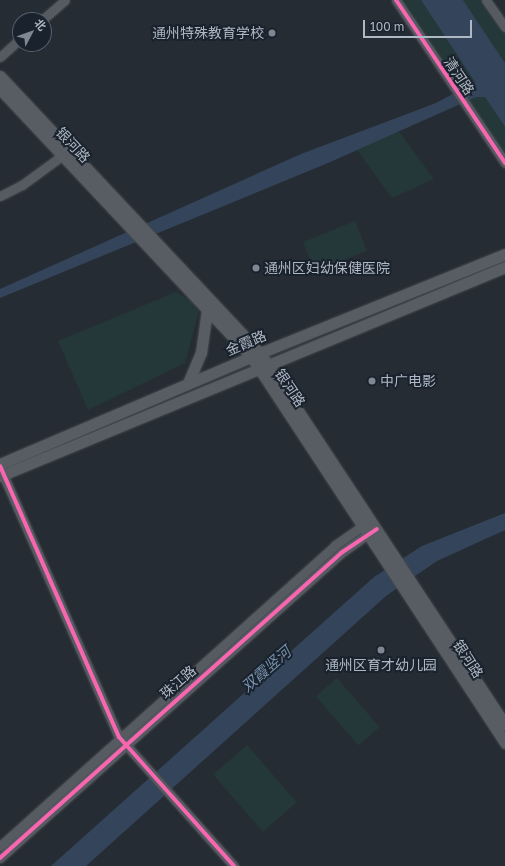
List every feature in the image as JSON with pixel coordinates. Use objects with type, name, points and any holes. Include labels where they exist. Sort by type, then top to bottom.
[{"type":"main road","name":"银河路","points":[[0,76],[66,153],[207,310],[255,355]]},
{"type":"main road","name":"银河路","points":[[0,89],[66,153],[255,355],[390,557],[505,743]]},
{"type":"main road","name":"金霞路","points":[[1,470],[188,383],[505,254]]},
{"type":"main road","name":"金霞路","points":[[1,470],[263,366],[505,267]]},
{"type":"main road","points":[[188,383],[201,353],[207,310]]},
{"type":"main road","name":"银河路","points":[[414,595],[505,724]]},
{"type":"street","points":[[51,12],[65,0]]},
{"type":"street","name":"清河路","points":[[396,0],[505,163]]},
{"type":"street","points":[[486,0],[505,27]]},
{"type":"street","points":[[0,57],[12,46]]},
{"type":"street","points":[[0,196],[66,153]]},
{"type":"street","points":[[1,470],[122,740],[234,866]]},
{"type":"street","name":"珠江路","points":[[0,846],[122,740],[335,545],[370,527]]},
{"type":"street","name":"珠江路","points":[[0,858],[122,740]]},
{"type":"shaded area","points":[[396,0],[421,0],[505,127],[505,164]]},
{"type":"shaded area","points":[[463,0],[483,0],[505,31],[505,63]]},
{"type":"shaded area","points":[[395,126],[434,179],[392,198],[352,143]]},
{"type":"shaded area","points":[[355,221],[367,251],[315,272],[303,242]]},
{"type":"shaded area","points":[[176,292],[193,302],[199,312],[185,363],[88,410],[58,341]]},
{"type":"shaded area","points":[[337,678],[380,727],[359,745],[316,696]]},
{"type":"shaded area","points":[[247,745],[297,802],[263,832],[213,775]]},
{"type":"water","points":[[421,0],[463,0],[505,63],[505,127],[485,97],[476,97],[328,163],[0,298],[0,289],[301,154],[436,103],[475,82]]},
{"type":"water","points":[[505,513],[505,530],[437,561],[386,596],[86,866],[51,866],[374,577],[422,546]]},
{"type":"cycle path","points":[[396,0],[505,163]]},
{"type":"cycle path","points":[[0,466],[119,737],[234,866]]},
{"type":"cycle path","points":[[0,858],[341,553],[377,529]]},
{"type":"place","name":"通州特殊教育学校","points":[[272,33]]},
{"type":"place","name":"通州区妇幼保健医院","points":[[256,268]]},
{"type":"place","name":"中广电影","points":[[372,381]]},
{"type":"place","name":"通州区育才幼儿园","points":[[381,650]]},
{"type":"water label","name":"双霞竖河","points":[[266,669]]}]
